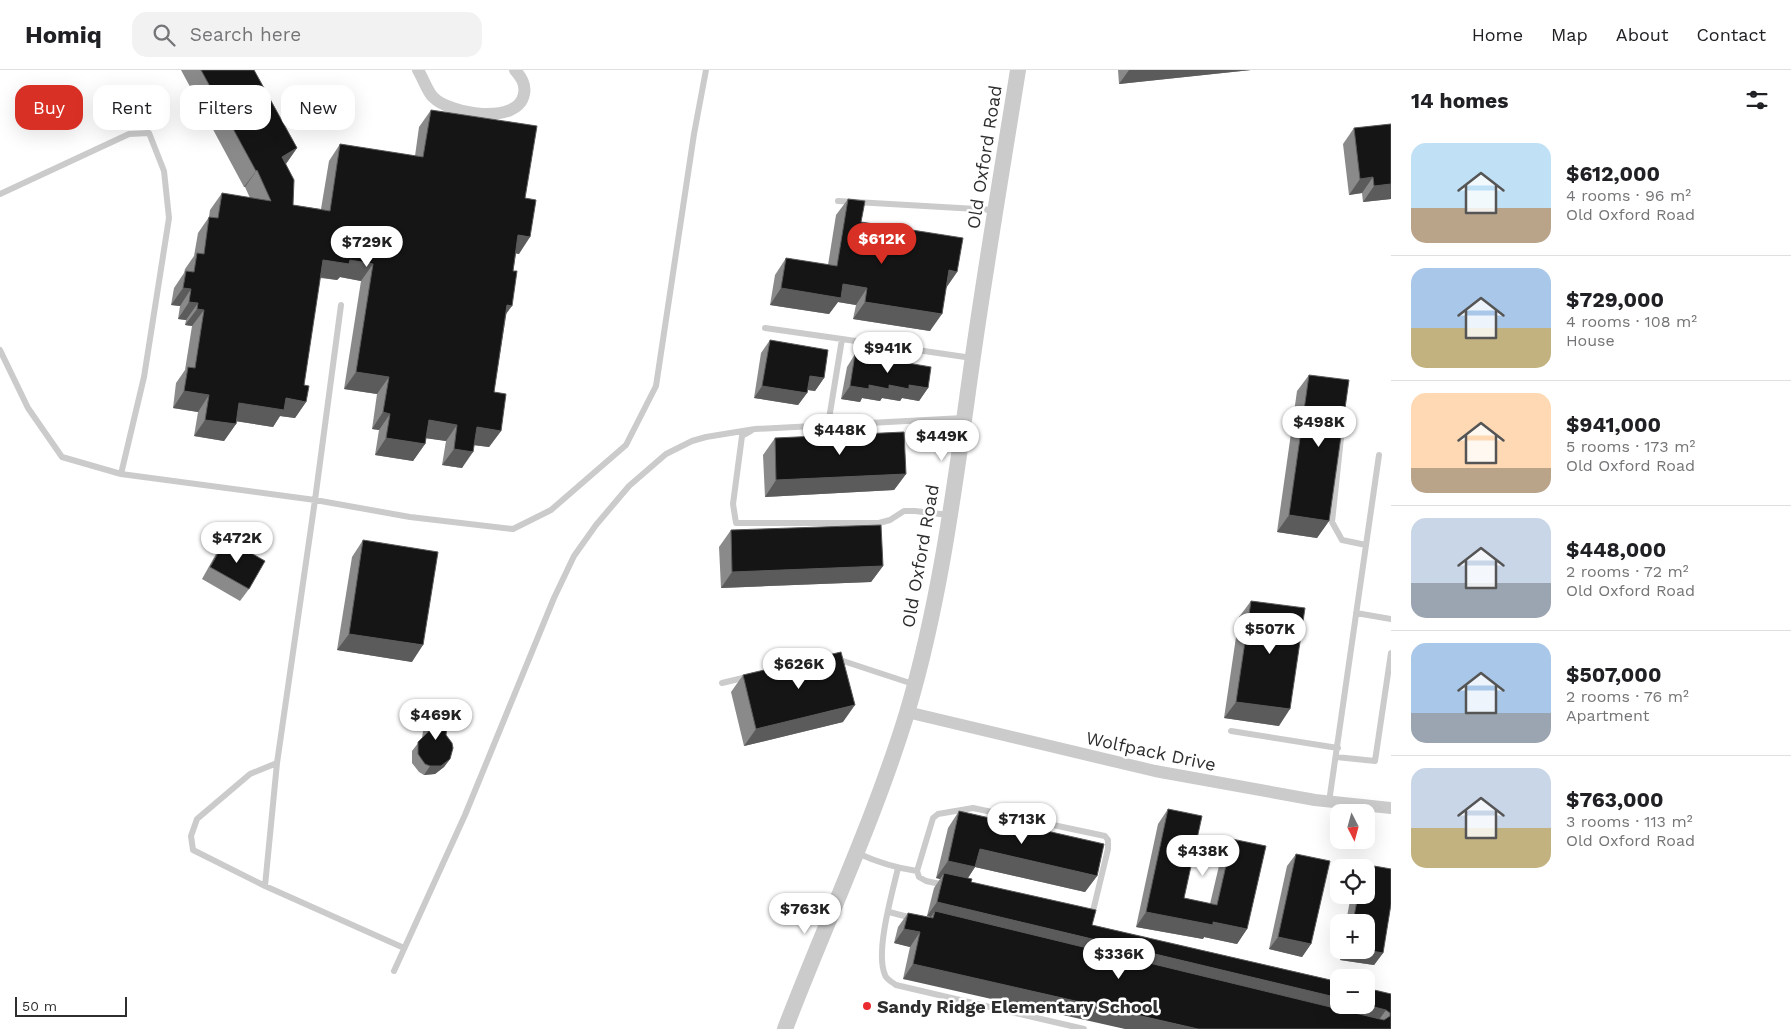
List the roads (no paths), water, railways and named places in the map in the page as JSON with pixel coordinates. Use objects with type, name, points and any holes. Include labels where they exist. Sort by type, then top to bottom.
[{"type":"street","points":[[418,70],[432,96],[441,103],[464,111],[482,114],[501,114],[514,110],[523,100],[525,90],[523,80],[515,70]]},
{"type":"street","name":"Old Oxford Road","points":[[784,1029],[873,810],[907,712],[932,612],[949,515],[1018,70]]},
{"type":"street","name":"Wolfpack Drive","points":[[907,712],[1156,771],[1330,802],[1391,808]]},
{"type":"lane","points":[[0,350],[28,408],[62,457],[121,474],[315,500],[410,517],[513,529],[551,510],[626,445],[656,386],[694,134],[706,70]]},
{"type":"lane","points":[[0,194],[129,134],[149,133],[164,171],[169,218],[144,378],[121,474]]},
{"type":"lane","points":[[838,201],[995,210]]},
{"type":"lane","points":[[265,886],[277,763],[341,305]]},
{"type":"lane","points":[[765,328],[973,358]]},
{"type":"lane","points":[[828,425],[842,339]]},
{"type":"lane","points":[[394,971],[465,815],[554,598],[574,556],[596,525],[629,486],[666,454],[692,441],[706,437],[755,429],[964,418]]},
{"type":"lane","points":[[755,429],[742,436],[734,504],[736,523],[879,523],[890,520],[904,511],[915,510],[949,515]]},
{"type":"lane","points":[[1341,435],[1332,522],[1342,540],[1366,545]]},
{"type":"lane","points":[[1330,802],[1379,455]]},
{"type":"lane","points":[[1356,613],[1391,619]]},
{"type":"lane","points":[[1336,757],[1375,761],[1391,653]]},
{"type":"lane","points":[[834,657],[914,684]]},
{"type":"lane","points":[[722,682],[750,676]]},
{"type":"lane","points":[[1231,731],[1338,748]]},
{"type":"lane","points":[[277,763],[250,774],[197,819],[191,836],[193,850],[265,886],[404,948]]},
{"type":"lane","points":[[955,887],[926,881],[919,877],[917,871],[933,818],[938,814],[973,808],[1105,836],[1108,840],[1108,849],[1093,911],[1088,914],[1082,914]]},
{"type":"lane","points":[[856,852],[883,864],[917,871]]},
{"type":"lane","points":[[898,868],[882,950],[882,965],[885,977],[896,985],[1084,1029]]},
{"type":"lane","points":[[889,912],[915,919]]},
{"type":"place","name":"Sandy Ridge Elementary School","points":[[867,1006]]}]
